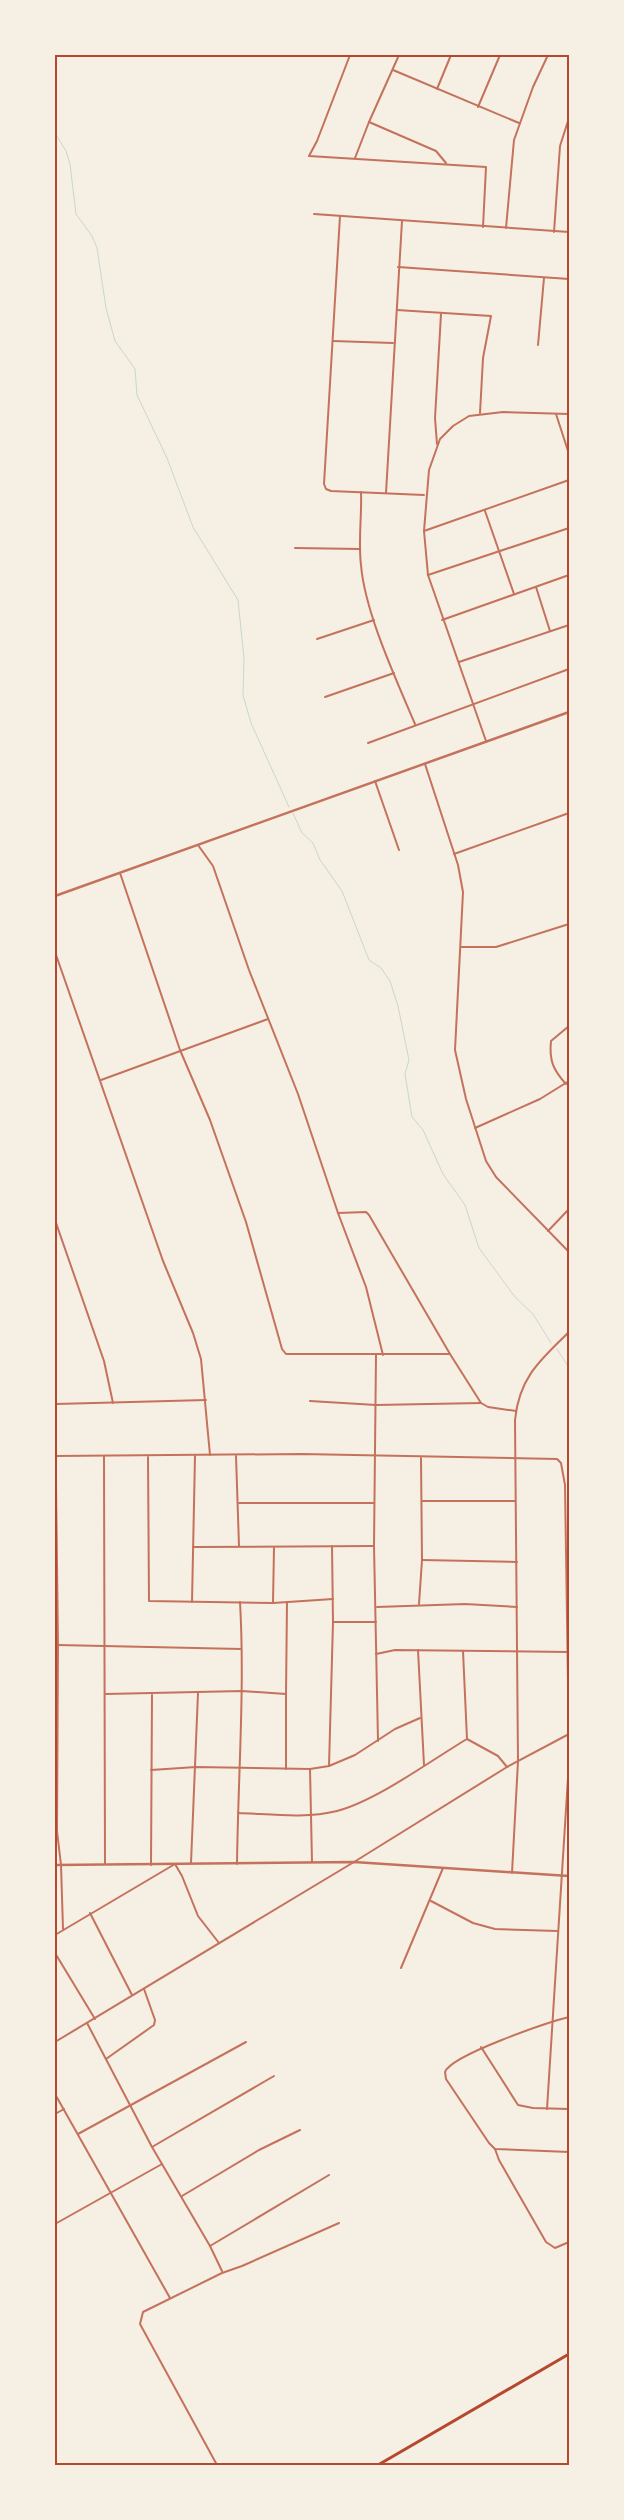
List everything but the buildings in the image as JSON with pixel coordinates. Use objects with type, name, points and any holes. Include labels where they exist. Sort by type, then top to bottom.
[{"type":"highway","points":[[378,2465],[569,2354]]},
{"type":"street","points":[[350,55],[317,141],[309,156],[446,163],[486,167],[483,227]]},
{"type":"street","points":[[355,158],[369,122],[400,55]]},
{"type":"street","points":[[437,88],[451,55]]},
{"type":"street","points":[[478,107],[500,55]]},
{"type":"street","points":[[506,228],[513,145],[519,123],[548,55]]},
{"type":"street","points":[[393,70],[519,123]]},
{"type":"street","points":[[554,232],[560,146],[569,118]]},
{"type":"street","points":[[369,122],[436,151],[446,163]]},
{"type":"street","points":[[314,214],[569,232]]},
{"type":"street","points":[[340,216],[324,484],[326,489],[331,491],[425,495]]},
{"type":"street","points":[[386,493],[393,343],[402,221]]},
{"type":"street","points":[[398,267],[569,279]]},
{"type":"street","points":[[538,345],[544,278]]},
{"type":"street","points":[[396,310],[491,316],[483,358],[480,413]]},
{"type":"street","points":[[441,314],[435,418],[437,444],[429,470],[425,495],[424,531],[428,575],[442,620],[459,662],[486,742]]},
{"type":"street","points":[[333,341],[393,343]]},
{"type":"street","points":[[437,444],[452,426],[480,413],[569,414]]},
{"type":"street","points":[[556,414],[569,454]]},
{"type":"street","points":[[424,531],[569,480]]},
{"type":"street","points":[[361,492],[360,549],[363,577],[374,620],[415,724]]},
{"type":"street","points":[[485,511],[514,595]]},
{"type":"street","points":[[428,575],[569,528]]},
{"type":"street","points":[[295,548],[360,549]]},
{"type":"street","points":[[442,620],[569,575]]},
{"type":"street","points":[[536,587],[550,631]]},
{"type":"street","points":[[317,639],[374,620]]},
{"type":"street","points":[[459,662],[569,625]]},
{"type":"street","points":[[368,743],[415,724],[569,669]]},
{"type":"street","points":[[325,697],[394,673]]},
{"type":"street","points":[[55,896],[569,712]]},
{"type":"street","points":[[425,764],[454,854],[463,892],[455,1050],[461,1081],[486,1161],[496,1177],[569,1252]]},
{"type":"street","points":[[375,781],[399,850]]},
{"type":"street","points":[[454,854],[569,813]]},
{"type":"street","points":[[198,845],[213,866],[268,1019],[298,1094],[338,1213],[366,1287],[383,1355]]},
{"type":"street","points":[[120,873],[180,1050],[210,1120],[246,1222],[282,1349],[286,1354],[294,1355],[334,1353],[376,1355],[450,1354]]},
{"type":"street","points":[[461,947],[496,947],[569,924]]},
{"type":"street","points":[[55,952],[163,1261],[193,1333],[200,1359],[206,1400],[210,1456]]},
{"type":"street","points":[[101,1080],[180,1050],[221,1038],[268,1019]]},
{"type":"street","points":[[566,1084],[557,1074],[549,1057],[551,1041],[569,1026]]},
{"type":"street","points":[[475,1128],[540,1099],[569,1081]]},
{"type":"street","points":[[548,1231],[569,1209]]},
{"type":"street","points":[[338,1213],[366,1212],[370,1215],[450,1354],[481,1403],[488,1407],[516,1411]]},
{"type":"street","points":[[55,1220],[104,1361],[113,1402]]},
{"type":"street","points":[[512,1873],[518,1761],[515,1459],[517,1398],[527,1377],[569,1332]]},
{"type":"street","points":[[376,1355],[377,1456],[374,1546],[377,1607],[378,1741]]},
{"type":"street","points":[[63,1929],[62,1865],[57,1831],[58,1645],[55,1404],[206,1400]]},
{"type":"street","points":[[310,1401],[376,1405],[481,1403]]},
{"type":"street","points":[[192,1602],[195,1455]]},
{"type":"street","points":[[55,1456],[377,1456],[558,1459],[561,1463],[565,1485],[569,1749]]},
{"type":"street","points":[[104,1456],[105,1866]]},
{"type":"street","points":[[236,1456],[239,1546]]},
{"type":"street","points":[[148,1457],[149,1601],[274,1603],[333,1599]]},
{"type":"street","points":[[419,1604],[422,1560],[421,1458]]},
{"type":"street","points":[[422,1501],[516,1501]]},
{"type":"street","points":[[239,1503],[375,1503]]},
{"type":"street","points":[[329,1766],[333,1622],[332,1546]]},
{"type":"street","points":[[194,1547],[374,1546]]},
{"type":"street","points":[[274,1547],[274,1603]]},
{"type":"street","points":[[422,1560],[517,1562]]},
{"type":"street","points":[[238,1864],[238,1769],[242,1691],[240,1602]]},
{"type":"street","points":[[286,1602],[286,1769]]},
{"type":"street","points":[[377,1607],[419,1604],[517,1607]]},
{"type":"street","points":[[333,1622],[376,1622]]},
{"type":"street","points":[[58,1645],[241,1649]]},
{"type":"street","points":[[376,1654],[395,1650],[568,1652]]},
{"type":"street","points":[[418,1650],[420,1718],[424,1765]]},
{"type":"street","points":[[463,1651],[467,1739]]},
{"type":"street","points":[[106,1694],[242,1691],[286,1694]]},
{"type":"street","points":[[191,1864],[198,1693]]},
{"type":"street","points":[[151,1865],[152,1694]]},
{"type":"street","points":[[151,1770],[196,1767],[310,1769],[329,1766],[344,1761],[395,1729],[420,1718]]},
{"type":"street","points":[[55,2042],[518,1761],[568,1735]]},
{"type":"street","points":[[238,1813],[310,1815],[336,1811],[355,1805],[467,1739]]},
{"type":"street","points":[[467,1739],[498,1756],[507,1768]]},
{"type":"street","points":[[547,2109],[551,2021],[569,1762]]},
{"type":"street","points":[[310,1769],[312,1862]]},
{"type":"street","points":[[55,1865],[105,1866],[354,1862],[569,1876]]},
{"type":"street","points":[[175,1864],[182,1876],[198,1916],[219,1944]]},
{"type":"street","points":[[55,1934],[175,1864]]},
{"type":"street","points":[[402,1968],[444,1867]]},
{"type":"street","points":[[431,1900],[472,1923],[487,1927],[557,1931]]},
{"type":"street","points":[[90,1914],[132,1995]]},
{"type":"street","points":[[55,1953],[95,2018]]},
{"type":"street","points":[[106,2059],[154,2025],[155,2020],[144,1989]]},
{"type":"street","points":[[569,2017],[551,2021],[481,2048],[451,2064],[445,2072],[446,2079],[495,2149],[499,2160],[546,2242],[555,2248],[569,2242]]},
{"type":"street","points":[[87,2023],[152,2147],[182,2196],[222,2272]]},
{"type":"street","points":[[78,2134],[246,2042]]},
{"type":"street","points":[[481,2048],[518,2105],[547,2109],[569,2109]]},
{"type":"street","points":[[152,2147],[274,2076]]},
{"type":"street","points":[[55,2094],[170,2298]]},
{"type":"street","points":[[55,2114],[64,2109]]},
{"type":"street","points":[[182,2196],[259,2150],[300,2130]]},
{"type":"street","points":[[495,2149],[569,2152]]},
{"type":"street","points":[[55,2224],[163,2164]]},
{"type":"street","points":[[210,2246],[329,2175]]},
{"type":"street","points":[[217,2465],[140,2324],[144,2312],[222,2272],[242,2266],[339,2223]]},
{"type":"waterway","points":[[55,133],[66,151],[70,164],[76,214],[92,236],[97,248],[106,308],[115,341],[135,369],[137,395],[167,458],[193,527],[238,600],[244,658],[243,695],[251,723],[289,807]]},
{"type":"waterway","points":[[293,813],[302,833],[313,843],[320,860],[342,891],[369,960],[381,968],[390,981],[398,1006],[409,1060],[405,1074],[412,1117],[423,1130],[443,1174],[465,1205],[479,1248],[515,1297],[533,1314],[551,1343]]},
{"type":"waterway","points":[[557,1349],[569,1368]]}]
